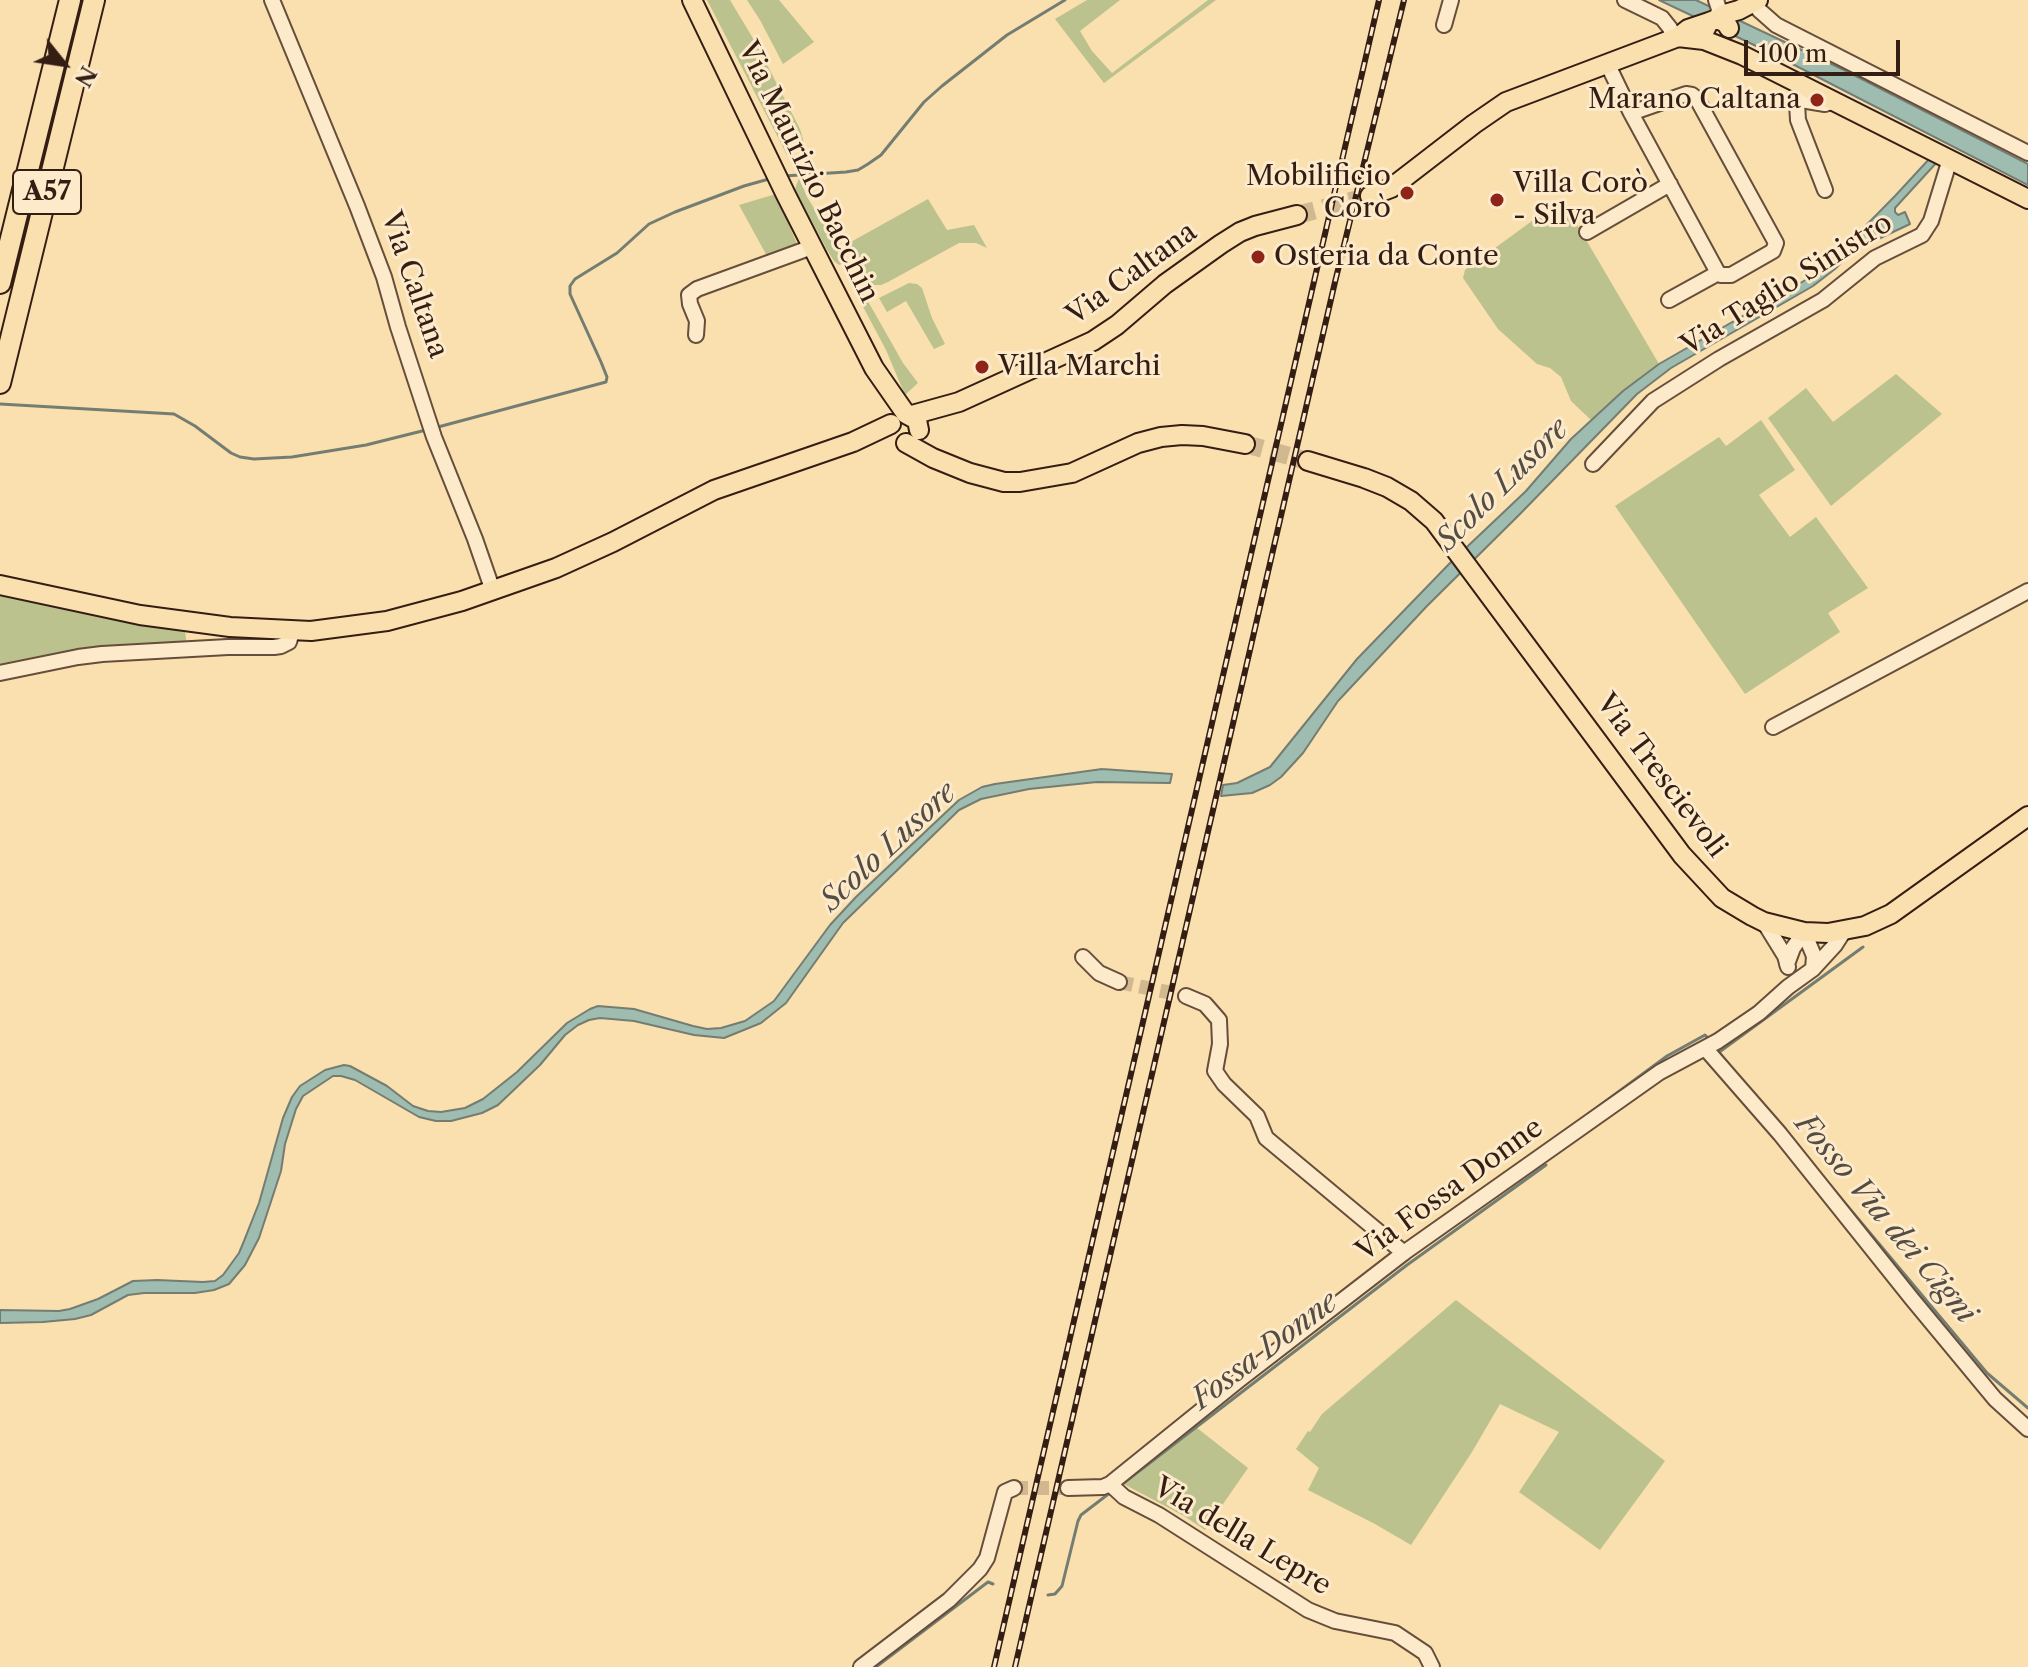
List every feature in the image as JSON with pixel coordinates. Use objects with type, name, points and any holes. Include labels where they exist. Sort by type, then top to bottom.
[{"type":"highway","name":"A57","points":[[0,283],[70,0]]},
{"type":"highway","name":"A57","points":[[0,383],[94,0]]},
{"type":"main road","name":"Via Maurizio Bacchin","points":[[692,0],[874,368],[878,388],[905,427],[947,463],[987,478],[1020,482],[1072,473],[1138,443],[1161,437],[1203,436],[1245,444]]},
{"type":"main road","points":[[1370,196],[1391,188],[1506,102],[1676,38],[1719,29],[1751,4]]},
{"type":"main road","points":[[1719,29],[1830,100],[2028,199]]},
{"type":"main road","name":"Via Caltana","points":[[0,585],[140,615],[292,632],[339,629],[387,621],[493,591],[556,568],[613,542],[714,490],[905,427],[1093,341],[1175,277],[1240,232],[1297,215]]},
{"type":"main road","name":"Via Trescievoli","points":[[1308,461],[1387,487],[1411,501],[1434,521],[1682,855],[1722,898],[1764,922],[1804,932],[1828,933],[1865,926],[1891,914],[2028,816]]},
{"type":"street","name":"Via Caltana","points":[[272,0],[379,262],[432,429],[493,591]]},
{"type":"street","points":[[1444,25],[1451,0]]},
{"type":"street","points":[[1625,0],[1662,18],[1676,38]]},
{"type":"street","points":[[1751,4],[1776,25],[2028,153]]},
{"type":"street","points":[[1607,63],[1631,113],[1718,273],[1731,275],[1773,251],[1776,243],[1697,99],[1686,94],[1631,113]]},
{"type":"street","points":[[1825,190],[1798,120],[1797,104],[1801,100],[1825,104],[1830,100]]},
{"type":"street","name":"Via Taglio Sinistro","points":[[1593,464],[1653,401],[1823,300],[1875,258],[1922,235],[1931,221],[1950,159]]},
{"type":"street","points":[[1587,232],[1670,184]]},
{"type":"street","points":[[696,335],[697,321],[689,295],[697,289],[812,247]]},
{"type":"street","points":[[1669,300],[1718,273]]},
{"type":"street","points":[[1773,727],[2028,591]]},
{"type":"street","name":"Via Caltana","points":[[0,673],[102,654],[281,646],[289,642],[292,632]]},
{"type":"street","points":[[1764,922],[1785,956],[1791,977],[1788,987]]},
{"type":"street","name":"Via Fossa Donne","points":[[1116,1489],[1239,1380],[1404,1253],[1660,1072],[1705,1048],[1759,1013],[1813,969],[1844,931]]},
{"type":"street","points":[[1787,964],[1804,932]]},
{"type":"street","points":[[1804,932],[1814,956],[1813,969]]},
{"type":"street","points":[[1083,957],[1099,973],[1119,982]]},
{"type":"street","points":[[1186,996],[1205,1004],[1219,1020],[1220,1044],[1215,1071],[1257,1116],[1266,1138],[1404,1253]]},
{"type":"street","points":[[1705,1048],[1780,1134],[1995,1399],[2028,1429]]},
{"type":"street","points":[[861,1667],[949,1600],[980,1569],[987,1558],[1005,1492],[1014,1488]]},
{"type":"street","points":[[1068,1488],[1116,1489]]},
{"type":"street","name":"Via della Lepre","points":[[1116,1489],[1308,1610],[1335,1621],[1395,1633],[1425,1653],[1432,1667]]},
{"type":"green space","points":[[707,0],[730,0],[757,45],[800,129],[804,143],[787,155]]},
{"type":"green space","points":[[747,0],[779,0],[814,42],[783,64]]},
{"type":"green space","points":[[1087,0],[1120,0],[1080,31],[1092,51],[1112,73],[1208,0],[1216,0],[1104,83],[1055,19]]},
{"type":"green space","points":[[799,178],[807,197],[843,254],[844,263],[839,265],[827,250],[795,189]]},
{"type":"green space","points":[[776,194],[797,244],[796,247],[767,256],[739,205]]},
{"type":"green space","points":[[928,199],[947,230],[974,225],[987,248],[976,243],[959,243],[888,282],[874,285],[860,269],[849,243]]},
{"type":"green space","points":[[1562,199],[1659,364],[1591,420],[1571,401],[1561,377],[1550,368],[1537,364],[1498,329],[1463,278],[1465,270]]},
{"type":"green space","points":[[857,282],[903,363],[918,383],[905,395],[859,299]]},
{"type":"green space","points":[[909,283],[922,288],[945,344],[934,349],[906,301],[887,312],[879,298]]},
{"type":"green space","points":[[1896,374],[1942,414],[1831,506],[1768,418],[1806,388],[1833,422]]},
{"type":"green space","points":[[1761,420],[1795,470],[1759,495],[1790,537],[1816,517],[1868,588],[1828,613],[1840,632],[1745,694],[1615,506],[1719,437],[1726,446]]},
{"type":"green space","points":[[0,593],[185,632],[187,645],[0,668]]},
{"type":"green space","points":[[1456,1300],[1665,1461],[1600,1550],[1519,1492],[1559,1432],[1500,1404],[1411,1545],[1308,1490],[1319,1468],[1296,1449],[1308,1431],[1322,1414]]},
{"type":"green space","points":[[1192,1424],[1248,1468],[1205,1530],[1120,1482]]},
{"type":"shaded area","points":[[1659,0],[1696,0],[1844,70],[2028,164],[2028,185],[1771,53]]},
{"type":"shaded area","points":[[1931,157],[1938,161],[1895,208],[1898,215],[1905,212],[1910,224],[1853,251],[1813,286],[1671,368],[1637,394],[1427,606],[1338,701],[1303,753],[1281,777],[1252,793],[1221,796],[1223,785],[1237,783],[1270,767],[1357,659],[1451,562],[1526,491],[1571,439],[1623,391],[1659,364],[1824,268]]},
{"type":"shaded area","points":[[1102,769],[1172,774],[1170,783],[1097,782],[1029,789],[981,799],[959,810],[843,923],[786,1003],[761,1023],[724,1038],[694,1035],[634,1021],[589,1020],[565,1035],[540,1065],[498,1105],[482,1113],[451,1121],[419,1117],[355,1080],[333,1076],[303,1096],[296,1109],[285,1144],[281,1171],[259,1238],[245,1265],[229,1284],[195,1293],[128,1295],[91,1315],[75,1319],[0,1323],[0,1310],[70,1309],[133,1281],[203,1282],[215,1281],[223,1275],[239,1253],[259,1203],[292,1097],[300,1086],[325,1070],[350,1066],[387,1086],[413,1106],[441,1112],[465,1108],[483,1099],[517,1072],[567,1023],[598,1006],[634,1009],[707,1029],[745,1021],[774,1001],[830,925],[959,800],[982,787],[995,784]]},
{"type":"waterway","points":[[784,176],[846,172],[868,164],[881,155],[924,102],[942,86],[1007,35],[1065,0]]},
{"type":"waterway","points":[[438,427],[606,382],[601,362],[570,294],[570,286],[575,279],[617,253],[649,224],[769,179]]},
{"type":"waterway","points":[[0,404],[174,414],[231,453],[254,459],[292,457],[366,445],[426,430]]},
{"type":"waterway","points":[[1718,1053],[1863,947]]},
{"type":"waterway","name":"Fosso Via dei Cigni","points":[[1572,1126],[1667,1056],[1705,1035],[1710,1040]]},
{"type":"waterway","name":"Fosso Via dei Cigni","points":[[1717,1050],[1739,1077]]},
{"type":"waterway","name":"Fossa Donne","points":[[1121,1485],[1407,1265],[1546,1165]]},
{"type":"waterway","name":"Fosso Via dei Cigni","points":[[1829,1184],[1987,1373],[2028,1408]]},
{"type":"waterway","name":"Fossa Donne","points":[[1048,1595],[1055,1594],[1062,1586],[1081,1515],[1111,1492]]},
{"type":"waterway","name":"Fossa Donne","points":[[876,1667],[988,1582],[993,1584]]},
{"type":"tunnel","points":[[1297,215],[1370,196]]},
{"type":"tunnel","points":[[1245,444],[1308,461]]},
{"type":"tunnel","points":[[1119,982],[1186,996]]},
{"type":"tunnel","points":[[1014,1488],[1068,1488]]},
{"type":"railway","points":[[994,1667],[1379,0]]},
{"type":"railway","points":[[1015,1667],[1335,282],[1404,0]]},
{"type":"place","name":"Marano Caltana","points":[[1817,100]]},
{"type":"place","name":"Mobilificio Corò","points":[[1407,193]]},
{"type":"place","name":"Villa Corò - Silva","points":[[1497,200]]},
{"type":"place","name":"Osteria da Conte","points":[[1258,257]]},
{"type":"place","name":"Villa Marchi","points":[[982,367]]},
{"type":"water label","name":"Scolo Lusore","points":[[1503,485]]},
{"type":"water label","name":"Scolo Lusore","points":[[889,847]]}]
